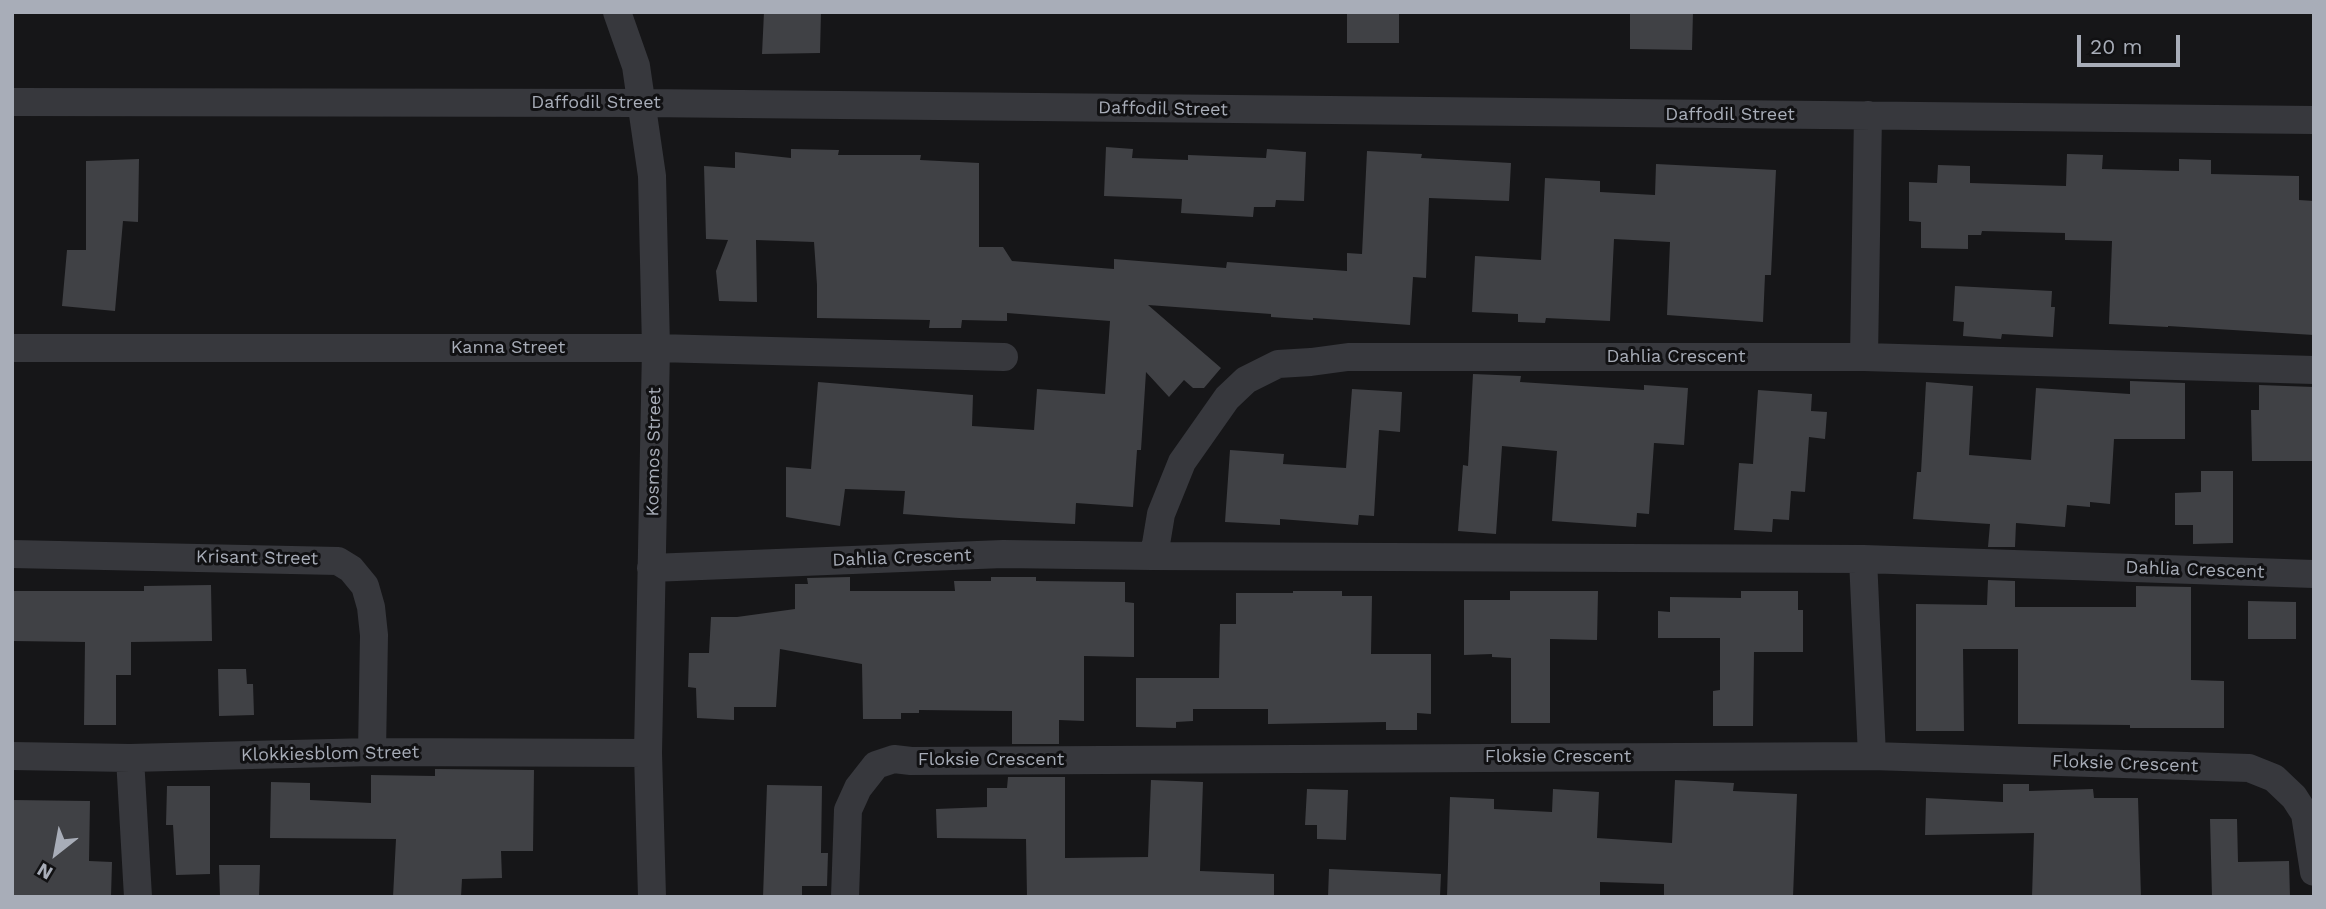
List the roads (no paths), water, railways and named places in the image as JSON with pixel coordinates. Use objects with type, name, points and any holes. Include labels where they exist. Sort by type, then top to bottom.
[{"type":"street","name":"Kosmos Street","points":[[617,12],[635,66],[643,103],[652,176],[656,348],[648,753],[652,897]]},
{"type":"street","name":"Daffodil Street","points":[[12,102],[643,103],[2314,120]]},
{"type":"street","points":[[1864,357],[1868,115]]},
{"type":"street","name":"Kanna Street","points":[[12,348],[656,348],[1004,357]]},
{"type":"street","name":"Dahlia Crescent","points":[[1152,556],[1161,514],[1182,462],[1227,398],[1246,380],[1279,364],[1348,356],[1864,357],[2314,370]]},
{"type":"street","name":"Krisant Street","points":[[12,554],[338,561],[351,569],[365,586],[371,607],[374,635],[372,752]]},
{"type":"street","name":"Dahlia Crescent","points":[[652,568],[1003,554],[1863,559],[2314,574]]},
{"type":"street","points":[[1863,559],[1872,755]]},
{"type":"street","name":"Klokkiesblom Street","points":[[12,756],[130,758],[372,752],[648,753]]},
{"type":"street","name":"Floksie Crescent","points":[[845,897],[848,810],[858,788],[876,765],[894,759],[1872,755],[2249,768],[2274,778],[2294,797],[2305,814],[2314,872]]},
{"type":"street","points":[[130,758],[138,897]]}]
